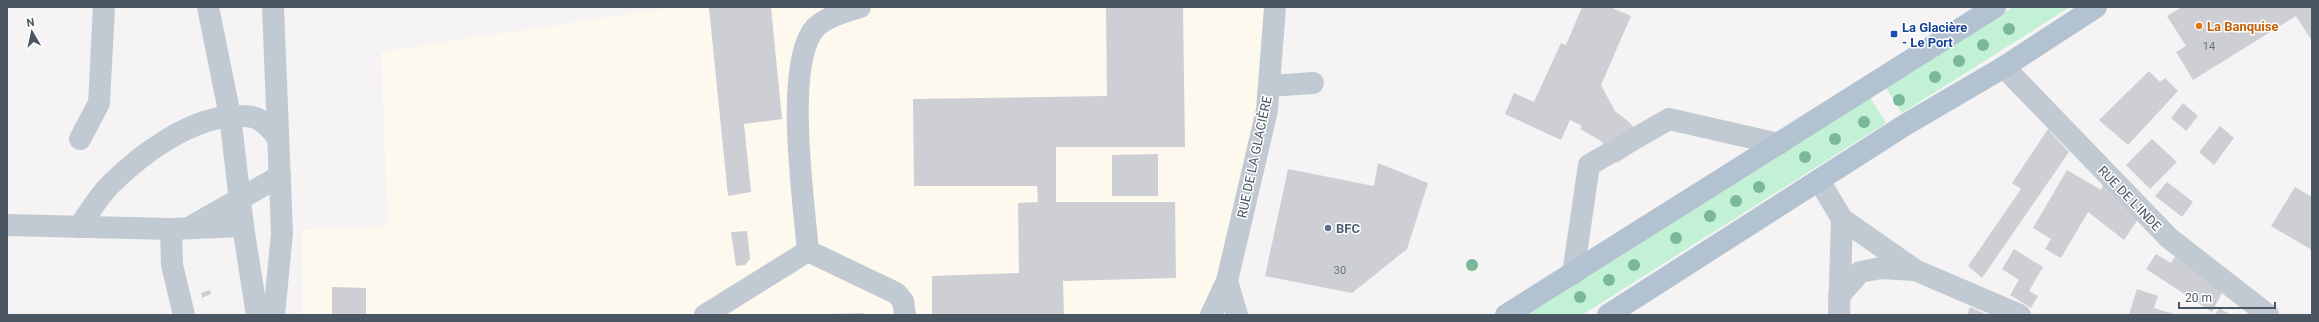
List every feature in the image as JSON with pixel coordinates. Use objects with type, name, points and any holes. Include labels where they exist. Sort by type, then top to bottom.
[{"type":"main road","points":[[1506,315],[1995,7]]},
{"type":"main road","points":[[1608,315],[1820,182],[1906,125],[2004,67],[2096,7]]},
{"type":"street","points":[[80,138],[99,103],[104,7]]},
{"type":"street","points":[[208,7],[230,116],[243,226],[257,315]]},
{"type":"street","points":[[273,7],[282,233],[274,315]]},
{"type":"street","points":[[808,251],[796,117],[803,48],[816,27],[834,15],[860,7]]},
{"type":"street","name":"RUE DE LA GLACIÈRE","points":[[1211,315],[1227,282],[1267,110],[1275,7]]},
{"type":"street","name":"RUE DE L'INDE","points":[[2004,67],[2169,238],[2268,315]]},
{"type":"street","points":[[1269,86],[1312,83]]},
{"type":"street","points":[[79,227],[109,186],[138,159],[169,139],[200,124],[230,116],[255,117],[266,124],[278,138]]},
{"type":"street","points":[[1573,274],[1589,165],[1670,119],[1779,144]]},
{"type":"street","points":[[180,229],[240,200],[280,176]]},
{"type":"street","points":[[1820,182],[1842,219],[1915,270],[2020,315]]},
{"type":"street","points":[[1839,305],[1842,219]]},
{"type":"street","points":[[7,225],[180,229],[243,226]]},
{"type":"street","points":[[180,229],[172,265],[184,315]]},
{"type":"street","points":[[705,315],[808,251]]},
{"type":"street","points":[[808,251],[896,293],[903,301],[905,315]]},
{"type":"street","points":[[1839,305],[1860,272],[1881,268],[1915,270]]},
{"type":"street","name":"RUE DE LA GLACIÈRE","points":[[1227,282],[1237,315]]},
{"type":"shaded area","points":[[673,7],[1265,7],[1267,68],[1209,315],[302,315],[302,230],[388,226],[381,52]]},
{"type":"green space","points":[[2013,7],[2070,7],[1902,113],[1886,88]]},
{"type":"green space","points":[[1869,96],[1886,123],[1582,315],[1522,315]]},
{"type":"building","points":[[771,7],[782,119],[744,124],[751,192],[728,196],[709,8]]},
{"type":"building","points":[[1106,7],[1183,7],[1185,147],[1056,147],[1056,202],[1175,202],[1176,278],[1063,281],[1064,315],[932,315],[932,276],[1019,273],[1018,203],[1038,202],[1037,186],[914,186],[913,99],[1107,96]]},
{"type":"building","points":[[1582,7],[1610,7],[1631,16],[1601,85],[1615,111],[1629,122],[1647,143],[1617,163],[1601,141],[1580,129],[1582,126],[1570,120],[1561,140],[1505,114],[1514,93],[1534,102],[1561,43],[1566,45]]},
{"type":"building","points":[[2182,7],[2312,7],[2312,41],[2296,16],[2193,80],[2176,52],[2186,46],[2167,16]]},
{"type":"building","points":[[2149,71],[2160,82],[2165,78],[2178,91],[2128,145],[2099,120]]},
{"type":"building","points":[[2183,103],[2198,116],[2186,131],[2171,118]]},
{"type":"building","points":[[2220,126],[2234,138],[2214,165],[2199,152]]},
{"type":"building","points":[[2048,129],[2069,152],[1982,278],[1968,266],[2021,189],[2012,183]]},
{"type":"building","points":[[2152,139],[2177,162],[2150,189],[2126,165]]},
{"type":"building","points":[[1158,154],[1158,196],[1112,196],[1112,155]]},
{"type":"building","points":[[1378,163],[1428,183],[1407,249],[1352,293],[1265,276],[1288,169],[1374,186]]},
{"type":"building","points":[[2067,170],[2101,190],[2104,184],[2141,215],[2124,240],[2088,212],[2061,258],[2045,249],[2051,239],[2033,228]]},
{"type":"building","points":[[2167,182],[2193,202],[2182,217],[2155,196]]},
{"type":"building","points":[[2295,187],[2312,197],[2312,250],[2271,226]]},
{"type":"building","points":[[747,231],[750,259],[745,265],[736,266],[731,232]]},
{"type":"building","points":[[2014,249],[2043,267],[2029,291],[2038,296],[2031,308],[2010,295],[2019,280],[2002,269]]},
{"type":"building","points":[[2178,252],[2226,285],[2212,312],[2146,269],[2156,254],[2171,263]]},
{"type":"building","points":[[332,287],[366,288],[366,315],[332,315]]},
{"type":"building","points":[[2137,289],[2158,296],[2154,308],[2177,315],[2129,315]]},
{"type":"building","points":[[210,290],[211,294],[202,298],[201,293]]},
{"type":"building","points":[[1970,307],[1988,315],[1967,315]]},
{"type":"building","points":[[2219,308],[2231,315],[2215,315]]},
{"type":"building","points":[[864,313],[864,315],[825,315],[825,314]]},
{"type":"place","name":"La Banquise","points":[[2199,26]]},
{"type":"place","name":"La Glacière - Le Port","points":[[1894,34]]},
{"type":"place","name":"BFC","points":[[1328,228]]}]
